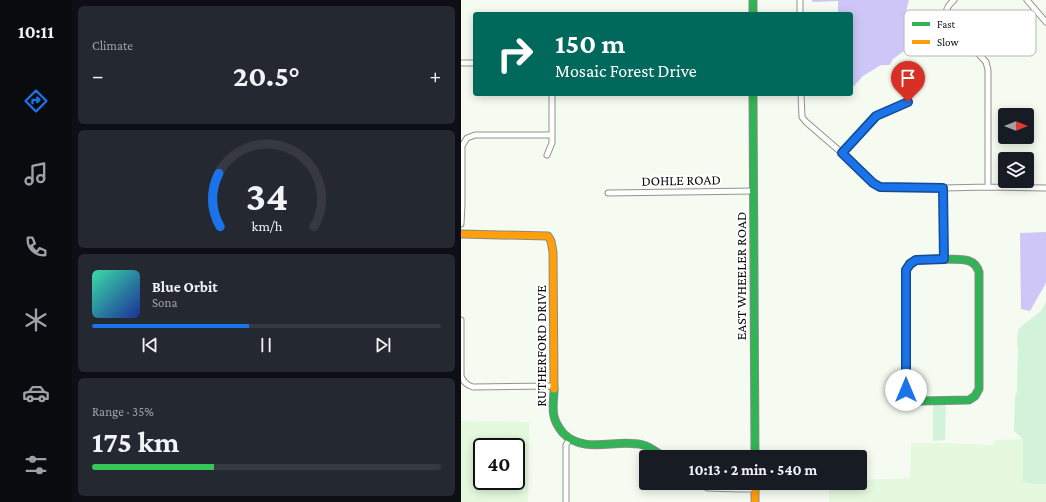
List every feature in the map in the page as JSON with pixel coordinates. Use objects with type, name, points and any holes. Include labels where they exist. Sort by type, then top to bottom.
[{"type":"street","points":[[753,0],[753,12]]},
{"type":"street","points":[[800,0],[800,12]]},
{"type":"street","points":[[947,10],[948,5],[954,0]]},
{"type":"street","points":[[1027,0],[1036,10]]},
{"type":"street","points":[[1036,10],[1046,22]]},
{"type":"street","points":[[980,56],[986,62],[988,70],[988,187]]},
{"type":"street","points":[[461,63],[473,63]]},
{"type":"street","points":[[547,155],[552,143],[552,96]]},
{"type":"street","name":"EAST WHEELER ROAD","points":[[753,96],[755,450]]},
{"type":"street","points":[[801,96],[802,117],[806,122],[842,153],[873,183],[880,187],[1046,188]]},
{"type":"street","points":[[842,153],[876,116],[908,102]]},
{"type":"street","points":[[461,224],[462,146],[467,138],[475,135],[552,135]]},
{"type":"street","points":[[943,188],[944,259]]},
{"type":"street","name":"DOHLE ROAD","points":[[608,193],[754,191]]},
{"type":"street","name":"RUTHERFORD DRIVE","points":[[461,234],[537,235],[548,236],[551,241],[553,252],[554,416],[556,425],[569,440]]},
{"type":"street","points":[[944,259],[970,260],[977,266],[979,272],[979,389],[975,396],[969,400],[920,401],[911,398],[906,390],[906,270],[910,264],[916,260],[944,259]]},
{"type":"street","points":[[461,320],[461,376],[463,382],[473,387],[554,386]]},
{"type":"street","points":[[566,502],[566,445],[569,440],[576,443],[586,444],[641,444],[651,447],[655,450]]},
{"type":"street","points":[[755,490],[755,502]]},
{"type":"green space","points":[[1046,301],[1046,484],[1032,484],[1022,482],[1023,439],[1014,431],[1015,397],[1017,391],[1018,330],[1041,311]]},
{"type":"green space","points":[[933,402],[946,403],[945,440],[933,441]]},
{"type":"green space","points":[[461,421],[529,422],[528,502],[461,502]]},
{"type":"green space","points":[[1023,439],[1022,482],[1046,484],[1046,502],[829,502],[829,490],[867,490],[867,480],[910,478],[911,443],[991,445],[995,440]]},
{"type":"shaded area","points":[[812,0],[909,0],[907,10],[904,10],[904,51],[893,59],[890,65],[881,65],[863,76],[853,87],[853,12],[838,12],[838,1],[812,2]]},
{"type":"shaded area","points":[[1046,232],[1046,283],[1030,311],[1021,309],[1020,233]]},
{"type":"traffic: fast","points":[[753,0],[753,12]]},
{"type":"traffic: fast","points":[[753,96],[755,450]]},
{"type":"traffic: fast","points":[[944,259],[960,259],[969,261],[977,267],[979,272],[979,389],[975,396],[969,400],[920,401],[911,398],[906,390],[906,270],[910,264],[916,260],[944,259]]},
{"type":"traffic: fast","points":[[554,389],[553,413],[555,420],[563,433],[571,440],[591,445],[633,443],[646,446],[653,450]]},
{"type":"traffic: slow","points":[[461,234],[548,236],[551,241],[553,252],[554,389]]},
{"type":"traffic: slow","points":[[755,490],[755,502]]},
{"type":"route","points":[[906,390],[906,270],[910,264],[916,260],[944,259],[943,188],[880,187],[873,183],[842,153],[876,116],[908,102]]}]
